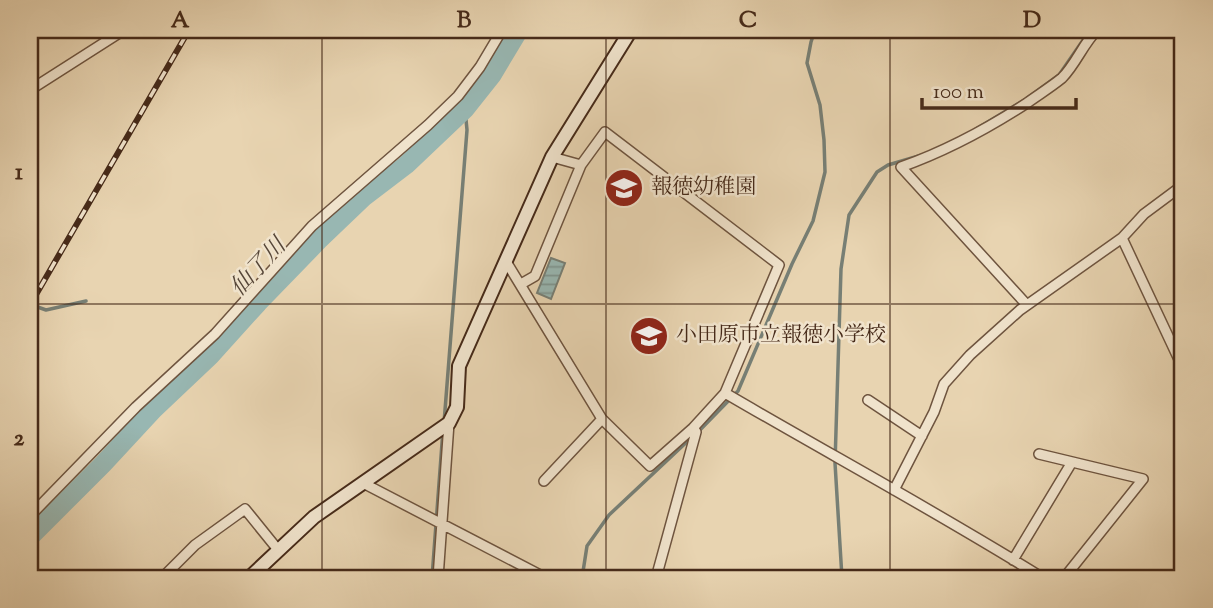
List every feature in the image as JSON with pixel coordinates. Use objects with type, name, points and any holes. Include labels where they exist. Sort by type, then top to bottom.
[{"type":"street","points":[[30,90],[124,30]]},
{"type":"street","points":[[30,516],[136,407],[215,334],[312,226],[458,96],[480,67],[502,30]]},
{"type":"street","points":[[249,578],[314,517],[444,427],[457,407],[459,366],[552,157],[631,30]]},
{"type":"street","points":[[1027,305],[901,167],[957,144],[1036,97],[1067,73],[1097,30]]},
{"type":"street","points":[[507,262],[534,311],[602,419],[650,466],[693,428],[725,393],[779,265],[605,132],[581,165],[535,275],[521,284]]},
{"type":"street","points":[[552,157],[581,165]]},
{"type":"street","points":[[894,490],[934,412],[944,384],[970,355],[1027,305],[1122,238],[1144,214],[1183,185]]},
{"type":"street","points":[[1122,238],[1183,368]]},
{"type":"street","points":[[725,393],[840,461],[935,512],[1043,578]]},
{"type":"street","points":[[868,400],[922,436]]},
{"type":"street","points":[[544,481],[602,419]]},
{"type":"street","points":[[438,578],[444,427]]},
{"type":"street","points":[[656,578],[696,432],[693,428]]},
{"type":"street","points":[[1039,454],[1143,479],[1064,578]]},
{"type":"street","points":[[1013,560],[1072,462]]},
{"type":"street","points":[[363,484],[442,523],[539,577]]},
{"type":"street","points":[[162,578],[195,545],[245,509],[279,551]]},
{"type":"water","points":[[551,258],[565,263],[551,299],[537,293]]},
{"type":"waterway","points":[[123,36],[132,30]]},
{"type":"waterway","name":"仙了川","points":[[30,537],[154,409],[210,356],[319,240],[364,197],[406,165],[465,109],[492,75],[519,30]]},
{"type":"waterway","points":[[697,433],[738,391],[813,221],[825,172],[820,105],[807,63],[815,30]]},
{"type":"waterway","points":[[976,129],[1026,99],[1059,75],[1090,30]]},
{"type":"waterway","points":[[444,423],[467,130],[465,109]]},
{"type":"waterway","points":[[842,578],[835,463],[841,269],[849,215],[877,172],[888,165],[922,155]]},
{"type":"waterway","points":[[32,305],[46,310],[86,301]]},
{"type":"waterway","points":[[432,578],[443,430]]},
{"type":"waterway","points":[[582,578],[587,546],[609,515],[691,438]]},
{"type":"railway","points":[[30,305],[189,30]]},
{"type":"place","name":"報徳幼稚園","points":[[624,188]]},
{"type":"place","name":"小田原市立報徳小学校","points":[[649,336]]}]
